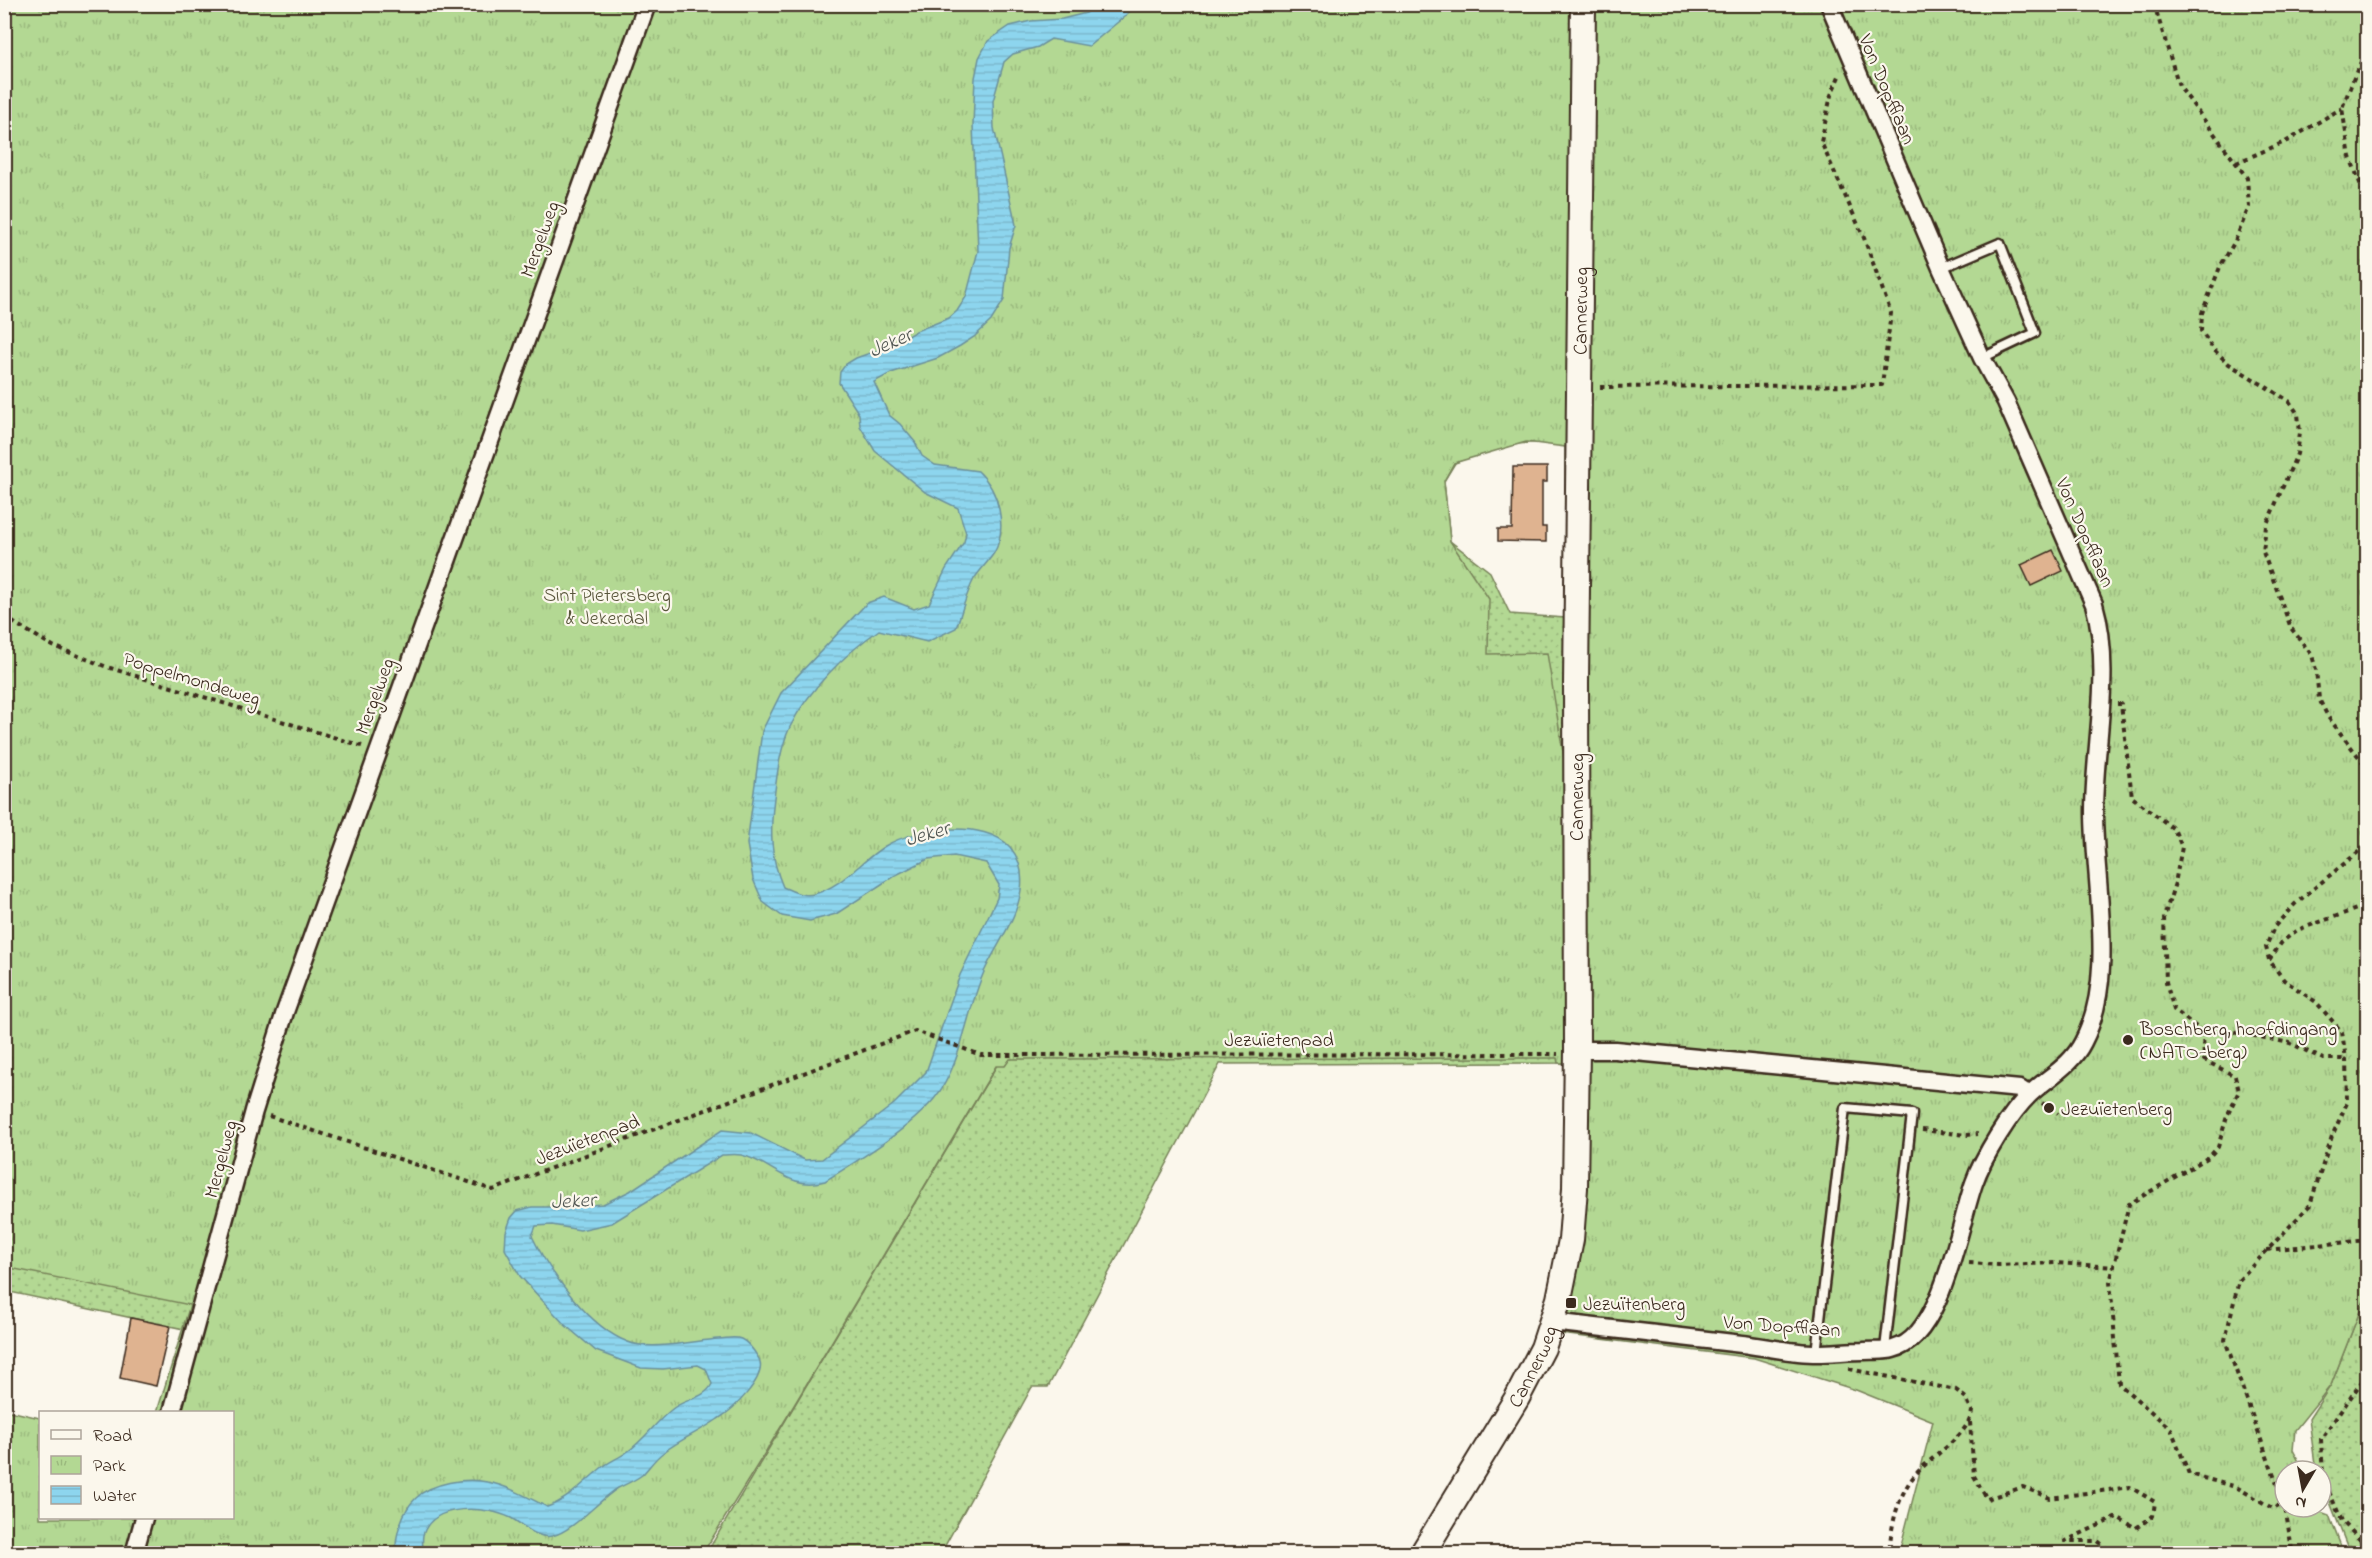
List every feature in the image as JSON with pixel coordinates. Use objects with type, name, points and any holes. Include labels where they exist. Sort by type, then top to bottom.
[{"type":"main road","name":"Cannerweg","points":[[1422,1554],[1517,1398],[1543,1348],[1565,1273],[1571,1240],[1575,1188],[1577,1050],[1576,683],[1583,4]]},
{"type":"street","name":"Mergelweg","points":[[173,1411],[254,1111],[285,1012],[647,4]]},
{"type":"street","name":"Von Dopfflaan","points":[[1552,1322],[1816,1353],[1893,1350],[1908,1342],[1921,1330],[1936,1308],[1975,1180],[2000,1134],[2029,1095],[2056,1075],[2070,1060],[2082,1044],[2094,1012],[2102,944],[2094,812],[2100,703],[2100,633],[2094,603],[2006,402],[1982,358],[1941,268],[1829,4]]},
{"type":"street","points":[[1577,1050],[1615,1050],[2020,1089],[2029,1095]]},
{"type":"street","points":[[134,1554],[144,1519]]},
{"type":"lane","points":[[1941,268],[2000,243],[2035,333],[1982,358]]},
{"type":"lane","points":[[1816,1353],[1845,1108],[1912,1114],[1885,1350]]},
{"type":"path","points":[[2154,4],[2179,86],[2247,178],[2249,207],[2235,241],[2220,267],[2202,313],[2201,331],[2212,349],[2229,364],[2289,401],[2298,414],[2300,433],[2296,454],[2266,526],[2263,552],[2291,628],[2312,655],[2319,699],[2328,717],[2367,769]]},
{"type":"path","points":[[2367,54],[2358,65],[2342,108],[2350,157],[2367,204]]},
{"type":"path","points":[[1579,388],[1882,385],[1891,313],[1863,238],[1821,142],[1831,95],[1840,74],[1854,62]]},
{"type":"path","points":[[2236,163],[2287,141],[2342,108]]},
{"type":"path","name":"Poppelmondeweg","points":[[4,616],[53,646],[107,667],[377,751]]},
{"type":"path","points":[[2100,703],[2121,704],[2132,797],[2174,829],[2182,847],[2175,884],[2164,916],[2166,982],[2174,1011],[2203,1032],[2234,1032],[2290,1043],[2323,1059],[2346,1059]]},
{"type":"path","points":[[2273,1473],[2225,1340],[2239,1280],[2310,1205],[2332,1136],[2347,1103],[2346,1059],[2342,1032],[2316,1002],[2284,980],[2269,960],[2266,946],[2274,927],[2295,904],[2367,844]]},
{"type":"path","points":[[2269,960],[2282,942],[2297,930],[2367,905]]},
{"type":"path","name":"Jezuïetenpad","points":[[254,1111],[493,1190],[915,1031],[981,1055],[1561,1054],[1577,1050]]},
{"type":"path","points":[[2203,1032],[2204,1060],[2235,1076],[2239,1091],[2227,1116],[2218,1147],[2209,1157],[2129,1204],[2110,1282],[2119,1384],[2171,1429],[2189,1474],[2236,1487],[2273,1508]]},
{"type":"path","points":[[1939,1132],[1967,1135]]},
{"type":"path","points":[[2267,1250],[2367,1240]]},
{"type":"path","points":[[1950,1261],[1998,1265],[2057,1263],[2114,1267]]},
{"type":"path","points":[[2367,1373],[2321,1439],[2323,1478],[2342,1521],[2367,1548]]},
{"type":"path","points":[[1895,1379],[1956,1390],[1966,1398],[1971,1406],[1974,1476],[1987,1499],[2023,1487],[2050,1498],[2130,1487],[2155,1502],[2153,1516],[2136,1528],[2117,1517],[2064,1541],[2098,1541],[2113,1554]]},
{"type":"path","points":[[1889,1554],[1895,1516],[1910,1482],[1970,1422]]},
{"type":"path","points":[[2286,1519],[2292,1550],[2290,1554]]},
{"type":"green space","name":"Sint Pietersberg & Jekerdal","points":[[5,5],[2367,5],[2367,1293],[2331,1385],[2295,1430],[2293,1450],[2298,1459],[2273,1459],[2273,1519],[2331,1519],[2342,1549],[2340,1553],[1899,1553],[1933,1421],[1856,1390],[1754,1358],[1537,1331],[1552,1281],[1562,1223],[1565,1063],[1558,1063],[1557,1058],[1010,1059],[1005,1066],[996,1066],[784,1422],[703,1553],[5,1554],[5,1410],[39,1418],[39,1519],[234,1519],[234,1411],[157,1411],[190,1305],[5,1267]],"holes":[[[1526,442],[1565,447],[1565,765],[1547,653],[1488,654],[1489,599],[1450,541],[1444,481],[1454,463]]]},
{"type":"green space","points":[[1566,441],[1497,445],[1455,463],[1444,481],[1450,541],[1490,572],[1510,614],[1565,618],[1565,1063],[1220,1064],[1048,1387],[1032,1387],[941,1553],[706,1554],[997,1065],[922,456]]},
{"type":"green space","points":[[5,1148],[214,1217],[184,1329],[5,1291]]},
{"type":"green space","points":[[2367,1293],[2367,1553],[2349,1551],[2333,1510],[2333,1459],[2314,1459],[2309,1419],[2331,1385]]},
{"type":"water","name":"Jeker","points":[[1099,4],[1136,5],[1089,46],[1051,39],[1038,47],[1013,54],[1004,62],[993,101],[994,128],[1016,225],[1009,248],[1004,300],[991,321],[960,346],[938,358],[891,373],[874,382],[889,415],[915,442],[922,456],[935,465],[978,471],[985,479],[996,499],[1001,521],[994,553],[974,579],[956,628],[927,642],[879,630],[829,673],[807,699],[790,727],[781,753],[776,780],[772,821],[773,854],[783,887],[798,893],[810,895],[824,891],[834,886],[885,846],[931,831],[949,829],[984,832],[999,838],[1010,847],[1021,873],[1019,901],[1011,922],[984,972],[951,1071],[934,1099],[911,1122],[825,1181],[802,1183],[752,1159],[739,1155],[722,1155],[612,1223],[580,1230],[552,1225],[536,1226],[532,1236],[549,1266],[572,1297],[599,1325],[614,1335],[637,1345],[672,1345],[738,1338],[749,1345],[759,1359],[758,1375],[748,1392],[724,1415],[664,1452],[642,1475],[618,1488],[560,1533],[552,1536],[541,1535],[501,1514],[475,1509],[462,1510],[449,1512],[429,1524],[423,1535],[423,1553],[396,1553],[398,1531],[403,1516],[411,1503],[430,1488],[449,1482],[479,1481],[510,1489],[547,1507],[569,1496],[603,1467],[639,1442],[676,1406],[704,1393],[712,1384],[706,1369],[698,1365],[663,1369],[641,1368],[596,1351],[565,1325],[520,1276],[505,1249],[506,1232],[511,1218],[517,1211],[532,1207],[603,1204],[630,1191],[722,1130],[751,1133],[805,1160],[822,1159],[894,1104],[926,1072],[960,975],[997,898],[999,885],[986,863],[954,856],[928,859],[894,876],[836,914],[810,921],[782,916],[763,902],[753,879],[747,844],[762,731],[781,693],[867,603],[884,597],[914,609],[929,604],[946,569],[964,542],[966,533],[958,508],[925,492],[875,451],[860,426],[859,414],[839,383],[840,372],[846,364],[856,358],[890,346],[916,331],[949,318],[957,311],[966,297],[978,251],[973,125],[975,78],[979,58],[988,41],[1010,26],[1031,21],[1062,19],[1086,13]]},
{"type":"building","points":[[1513,467],[1547,467],[1547,482],[1542,482],[1542,527],[1546,527],[1546,542],[1498,541],[1498,529],[1512,529]]},
{"type":"building","points":[[2053,550],[2063,571],[2031,586],[2021,565]]},
{"type":"building","points":[[131,1318],[170,1326],[156,1386],[120,1378]]},
{"type":"place","name":"Boschberg, hoofdingang (NATO-berg)","points":[[2128,1040]]},
{"type":"place","name":"Jezuïetenberg","points":[[2049,1108]]},
{"type":"place","name":"Jezuïtenberg","points":[[1571,1303]]}]
